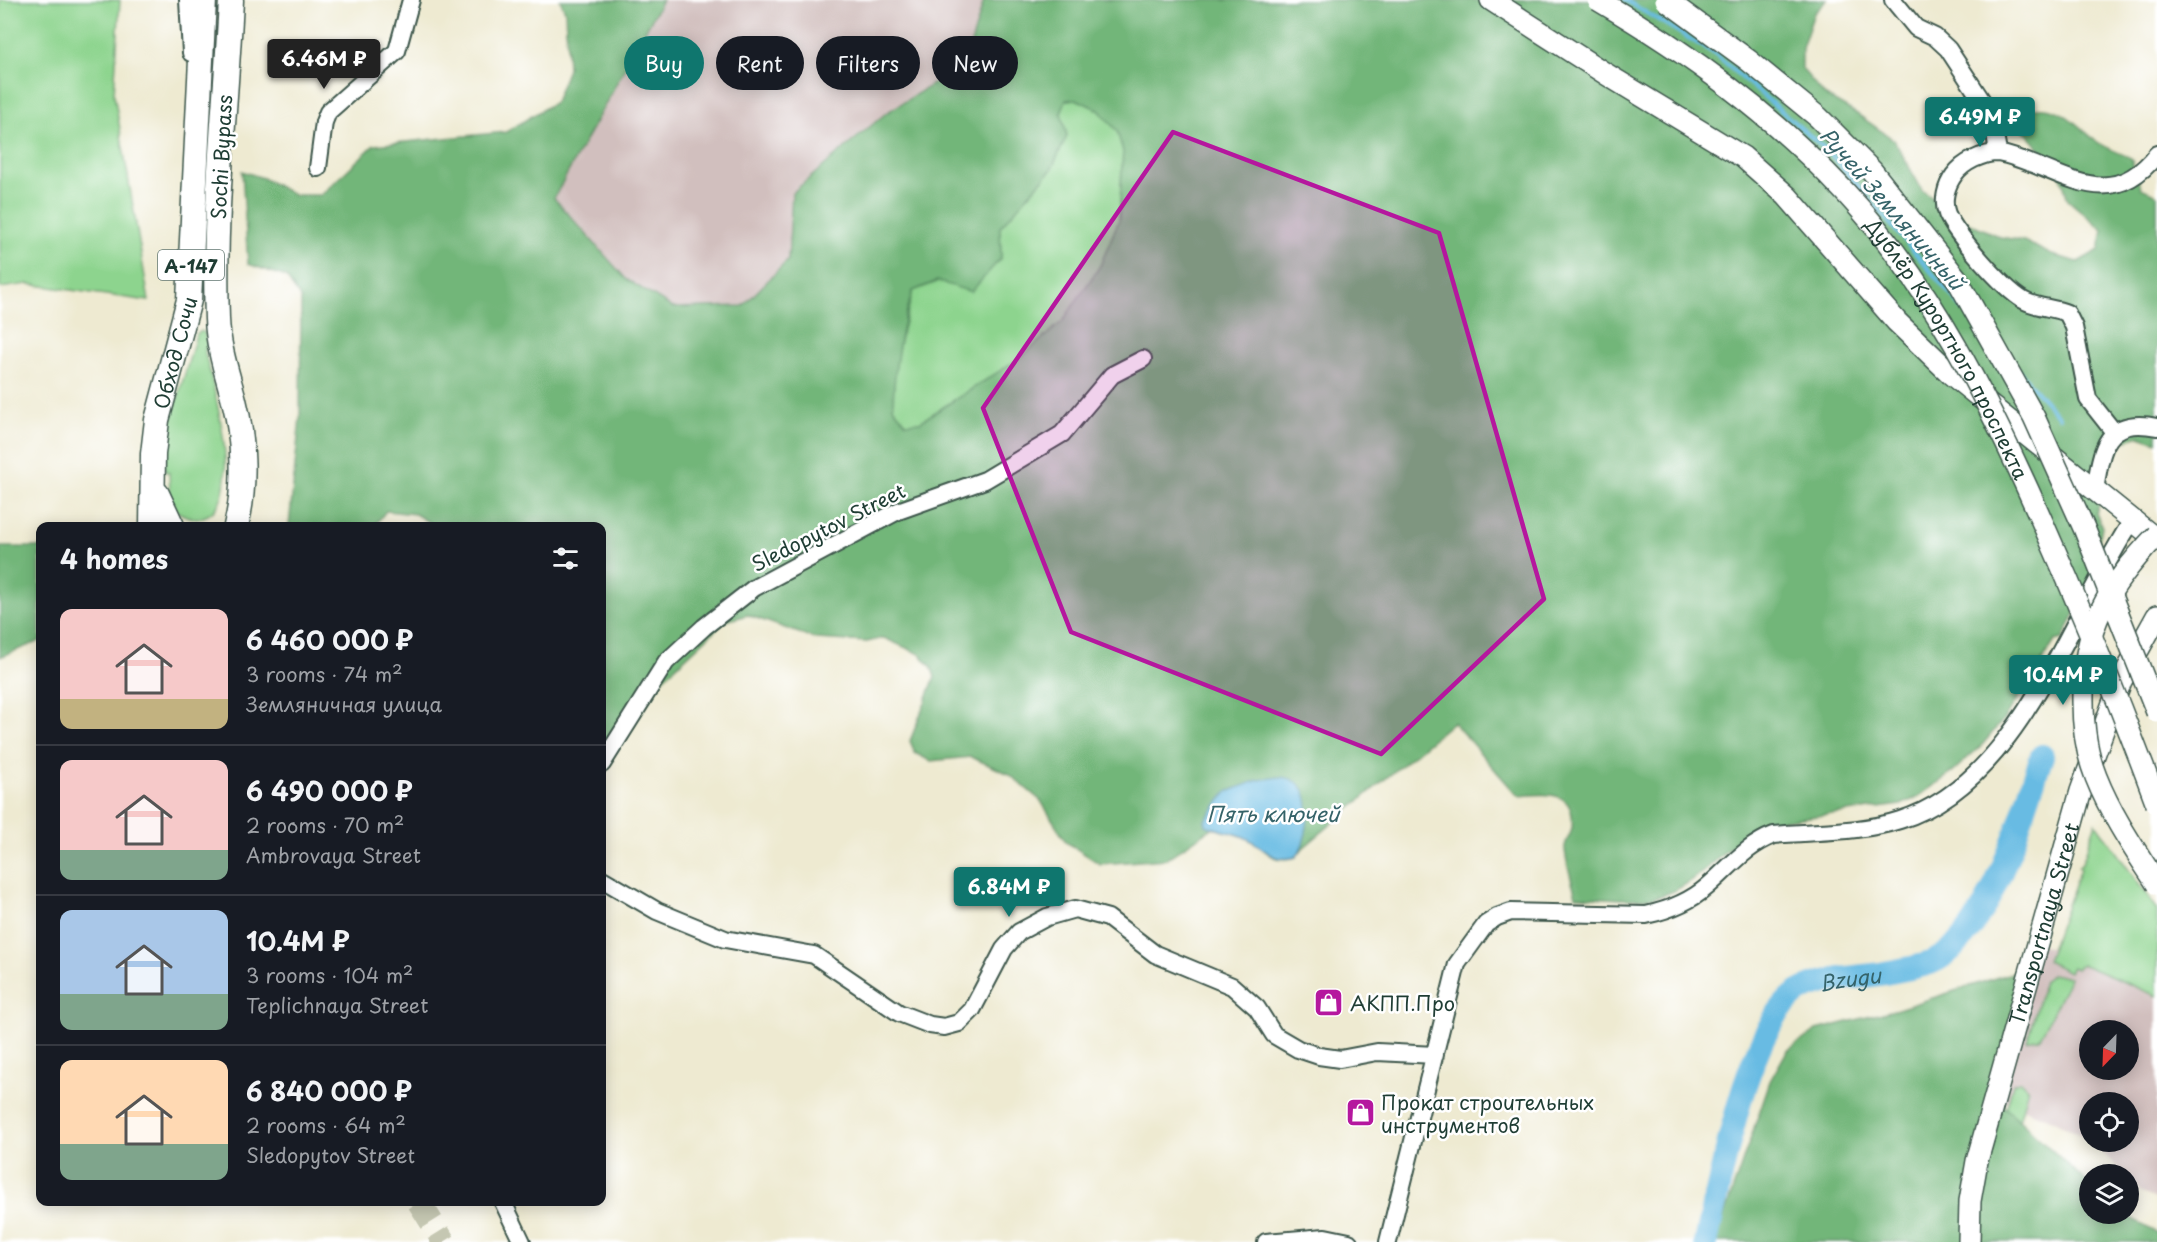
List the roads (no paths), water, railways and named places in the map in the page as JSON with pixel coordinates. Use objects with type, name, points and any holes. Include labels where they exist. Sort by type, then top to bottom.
[{"type":"highway","name":"Обход Сочи","points":[[152,522],[153,454],[161,400],[184,325],[189,300],[204,0]]},
{"type":"highway","name":"Sochi Bypass","points":[[231,0],[218,190],[216,288],[221,353],[240,437],[242,462],[236,522]]},
{"type":"highway","name":"А-147","points":[[152,480],[162,509],[170,522]]},
{"type":"highway","name":"А-147","points":[[223,522],[239,494]]},
{"type":"main road","points":[[1491,0],[1605,74],[1743,157],[1787,195],[1897,321],[1951,374],[2157,540]]},
{"type":"main road","name":"Дублёр Курортного проспекта","points":[[1598,0],[1690,56],[1728,84],[1785,133],[1845,192],[1906,268],[1940,317],[2004,435],[2110,678],[2157,804]]},
{"type":"main road","name":"Дублёр Курортного проспекта","points":[[1666,0],[1748,60],[1818,117],[1872,171],[1957,279],[2034,417],[2084,528],[2157,712]]},
{"type":"main road","points":[[2157,535],[2119,578],[2091,631],[2085,653],[2082,692],[2083,727],[2095,776],[2125,835],[2157,884]]},
{"type":"main road","name":"Transportnaya Street","points":[[1969,1242],[1970,1201],[1977,1161],[2080,791],[2121,681],[2157,616]]},
{"type":"street","name":"А-147","points":[[188,0],[191,96],[199,126]]},
{"type":"street","points":[[318,168],[324,122],[328,112],[397,51],[411,0]]},
{"type":"street","points":[[1893,0],[1916,28],[1935,37],[1948,49],[1992,116],[1998,153]]},
{"type":"street","points":[[2114,432],[2088,399],[2074,327],[2067,314],[2033,305],[2012,292],[1985,265],[1947,214],[1945,196],[1953,176],[1972,160],[1990,153],[1998,153],[2080,183],[2099,186],[2132,180],[2157,154]]},
{"type":"street","name":"Sledopytov Street","points":[[606,758],[666,662],[704,627],[754,588],[898,511],[985,480],[1062,434],[1112,375],[1143,359]]},
{"type":"street","points":[[2095,491],[2104,447],[2114,432],[2136,424],[2157,427]]},
{"type":"street","points":[[1388,1242],[1457,964],[1478,933],[1497,917],[1530,911],[1646,915],[1667,910],[1707,887],[1759,841],[1774,835],[1873,828],[1903,820],[1932,807],[1951,794],[1995,752],[2020,719],[2050,673],[2112,551],[2132,521]]},
{"type":"street","points":[[606,881],[657,911],[725,939],[814,955],[899,1013],[930,1025],[944,1027],[959,1023],[972,1010],[1004,949],[1019,932],[1047,917],[1075,909],[1108,918],[1155,954],[1232,986],[1257,1008],[1274,1035],[1298,1049],[1319,1056],[1340,1059],[1377,1052],[1435,1055]]},
{"type":"street","points":[[505,1206],[522,1242]]},
{"type":"street","points":[[1266,1242],[1325,1237],[1349,1242]]},
{"type":"water","name":"Пять ключей","points":[[1280,777],[1291,779],[1299,784],[1307,801],[1308,822],[1300,851],[1296,857],[1273,856],[1242,836],[1206,825],[1205,820],[1227,792],[1258,780]]},
{"type":"waterway","name":"Ручей Земляничный","points":[[1625,0],[1712,52],[1829,152],[1963,309]]},
{"type":"waterway","name":"Ручей Земляничный","points":[[2018,370],[2059,417]]},
{"type":"waterway","name":"Bzugu","points":[[1706,1242],[1727,1147],[1748,1075],[1761,1043],[1776,1016],[1793,996],[1802,990],[1825,982],[1919,966],[1930,963],[1951,950],[1970,929],[1987,902],[2014,840],[2042,756]]},
{"type":"tunnel","points":[[422,1206],[444,1242]]},
{"type":"place","name":"АКПП.Про","points":[[1329,1003]]},
{"type":"place","name":"Прокат строительных инструментов","points":[[1360,1113]]}]
